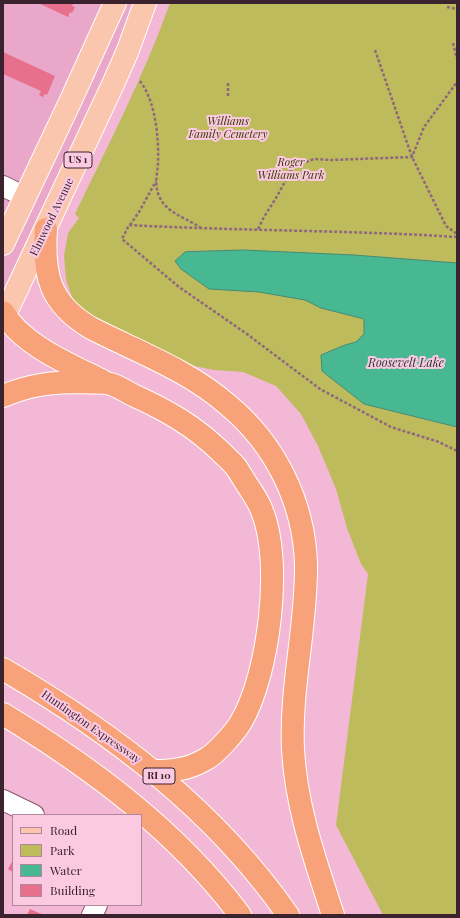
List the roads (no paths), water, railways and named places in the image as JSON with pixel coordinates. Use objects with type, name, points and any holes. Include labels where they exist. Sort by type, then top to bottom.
[{"type":"highway","points":[[46,228],[45,253],[48,276],[58,300],[67,311],[91,328],[181,372],[219,397],[258,434],[289,487],[301,526],[306,564],[304,604],[294,709],[294,767],[304,825],[333,915]]},
{"type":"highway","points":[[4,315],[16,329],[28,339],[64,361],[107,383],[163,408],[203,435],[235,466],[256,497],[268,526],[272,580],[266,646],[256,687],[241,723],[220,748],[207,759],[175,771],[154,771]]},
{"type":"highway","points":[[3,396],[19,389],[38,384],[56,382],[107,383]]},
{"type":"highway","name":"Huntington Expressway","points":[[3,670],[82,718],[154,771],[217,830],[264,884],[288,915]]},
{"type":"highway","points":[[3,714],[55,747],[146,814],[190,856],[240,915]]},
{"type":"main road","name":"US 1","points":[[3,244],[115,3]]},
{"type":"main road","name":"Elmwood Avenue","points":[[4,315],[114,82],[145,3]]},
{"type":"street","points":[[3,186],[25,197]]},
{"type":"street","points":[[3,800],[32,814]]},
{"type":"street","points":[[92,915],[96,906]]},
{"type":"water","name":"Roosevelt Lake","points":[[243,250],[354,255],[457,263],[457,427],[364,404],[322,371],[321,355],[356,342],[364,334],[364,319],[321,308],[305,300],[259,292],[209,289],[181,269],[175,261],[185,252]]},
{"type":"park label","name":"Williams Family Cemetery","points":[[228,128]]},
{"type":"park label","name":"Roger Williams Park","points":[[291,169]]}]
